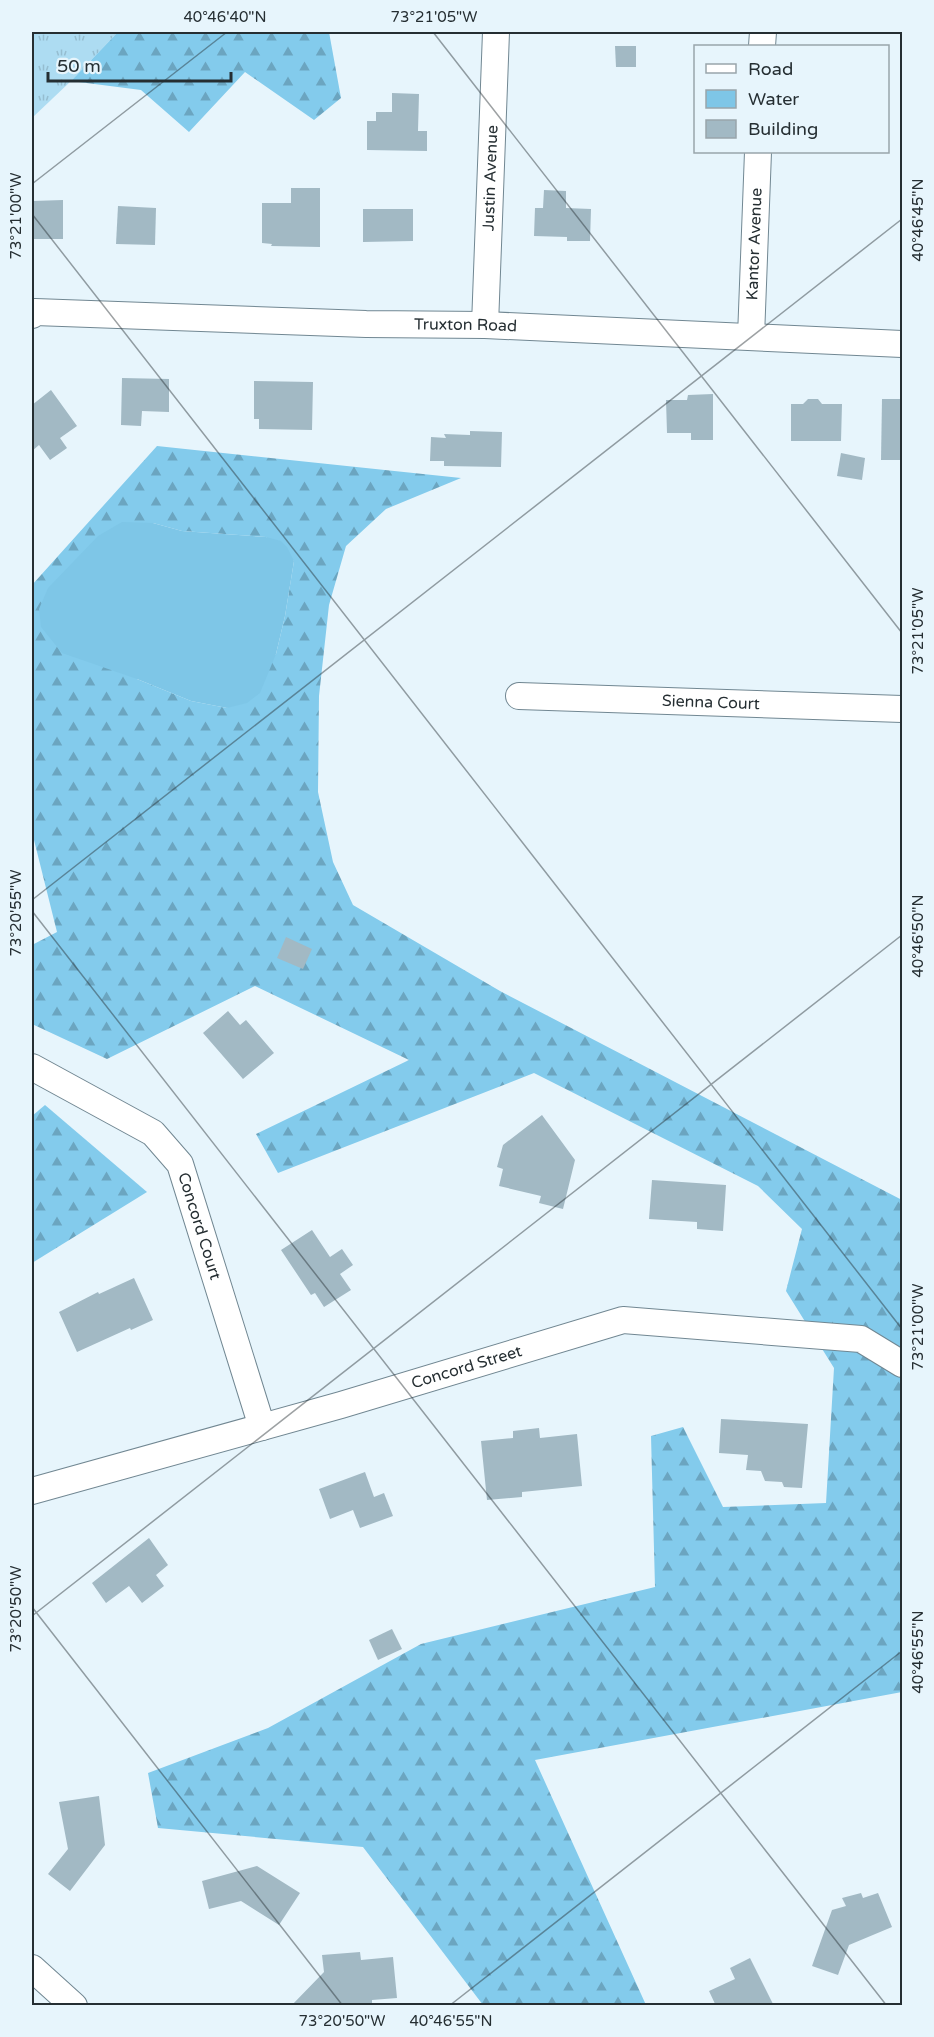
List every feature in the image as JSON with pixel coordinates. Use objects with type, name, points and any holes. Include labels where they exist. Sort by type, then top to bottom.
[{"type":"street","name":"Justin Avenue","points":[[485,325],[496,32]]},
{"type":"street","name":"Kantor Avenue","points":[[752,338],[758,153]]},
{"type":"street","name":"Truxton Road","points":[[33,313],[366,324],[485,325],[903,344]]},
{"type":"street","name":"Sienna Court","points":[[519,696],[903,709]]},
{"type":"street","name":"Concord Court","points":[[32,1067],[153,1133],[180,1164],[262,1427]]},
{"type":"street","name":"Concord Street","points":[[32,1491],[262,1427],[623,1320],[861,1339],[903,1364]]},
{"type":"street","points":[[32,1968],[74,2006]]},
{"type":"green space","points":[[32,32],[118,32],[32,118]]},
{"type":"green space","points":[[118,32],[329,32],[341,98],[314,120],[245,72],[189,132],[141,90],[71,81]]},
{"type":"green space","points":[[157,446],[461,478],[386,509],[346,546],[329,605],[319,696],[318,792],[333,862],[353,905],[500,991],[902,1200],[902,1692],[535,1760],[646,2005],[483,2005],[363,1847],[158,1828],[148,1773],[268,1728],[421,1644],[655,1587],[651,1436],[683,1427],[723,1507],[826,1503],[834,1368],[786,1291],[802,1229],[758,1186],[534,1073],[278,1173],[256,1134],[409,1060],[255,986],[107,1059],[32,1024],[32,945],[57,932],[32,832],[32,585]],"holes":[[[153,523],[182,531],[266,537],[294,561],[276,654],[227,708],[191,701],[137,679]]]},
{"type":"green space","points":[[45,1105],[147,1192],[32,1263],[32,1116]]},
{"type":"water","points":[[122,522],[153,523],[182,531],[266,537],[281,541],[287,547],[294,561],[276,654],[260,693],[247,703],[227,708],[191,701],[62,653],[41,627],[39,609],[48,588],[98,536]]},
{"type":"building","points":[[615,46],[636,46],[636,67],[616,67]]},
{"type":"building","points":[[392,93],[419,94],[418,131],[427,131],[427,151],[367,150],[367,121],[376,121],[376,112],[392,112]]},
{"type":"building","points":[[291,188],[320,188],[320,247],[271,246],[272,244],[262,243],[262,203],[291,203]]},
{"type":"building","points":[[544,190],[566,191],[566,208],[591,209],[590,241],[567,241],[567,237],[534,236],[535,208],[543,208]]},
{"type":"building","points":[[63,200],[63,239],[32,239],[32,201]]},
{"type":"building","points":[[118,206],[156,208],[155,245],[116,244]]},
{"type":"building","points":[[363,209],[413,209],[413,241],[363,242]]},
{"type":"building","points":[[122,378],[169,379],[169,412],[142,411],[141,426],[121,425]]},
{"type":"building","points":[[254,381],[313,382],[312,430],[259,429],[259,419],[254,419]]},
{"type":"building","points":[[51,390],[77,426],[60,438],[67,448],[50,460],[39,445],[32,451],[32,405]]},
{"type":"building","points":[[713,394],[713,440],[691,440],[691,433],[667,433],[666,400],[687,400],[688,395]]},
{"type":"building","points":[[808,399],[818,399],[822,404],[842,404],[841,441],[791,441],[791,404],[803,404]]},
{"type":"building","points":[[882,399],[903,399],[903,460],[881,460]]},
{"type":"building","points":[[470,431],[502,432],[501,467],[444,466],[444,461],[430,461],[431,437],[446,438],[444,434],[470,435]]},
{"type":"building","points":[[841,453],[865,458],[862,480],[837,476]]},
{"type":"building","points":[[286,937],[312,949],[303,969],[277,958]]},
{"type":"building","points":[[228,1011],[240,1025],[246,1020],[274,1053],[243,1079],[203,1033]]},
{"type":"building","points":[[542,1115],[575,1160],[563,1209],[539,1203],[541,1196],[499,1186],[503,1169],[497,1167],[503,1145]]},
{"type":"building","points":[[652,1180],[726,1185],[723,1231],[697,1229],[697,1222],[649,1219]]},
{"type":"building","points":[[312,1230],[330,1257],[342,1249],[353,1265],[340,1274],[351,1290],[324,1307],[315,1293],[311,1295],[281,1250]]},
{"type":"building","points":[[134,1278],[153,1320],[77,1352],[59,1312],[98,1292],[99,1294]]},
{"type":"building","points":[[721,1419],[808,1424],[802,1488],[784,1487],[782,1482],[765,1481],[761,1471],[746,1470],[748,1455],[719,1453]]},
{"type":"building","points":[[539,1428],[540,1438],[577,1434],[582,1486],[522,1492],[522,1497],[487,1500],[481,1441],[513,1438],[513,1431]]},
{"type":"building","points":[[365,1472],[374,1497],[384,1493],[393,1516],[360,1528],[353,1510],[330,1519],[319,1489]]},
{"type":"building","points":[[149,1538],[168,1565],[156,1575],[164,1586],[142,1603],[129,1586],[106,1603],[92,1583]]},
{"type":"building","points":[[392,1629],[402,1649],[378,1660],[369,1640]]},
{"type":"building","points":[[99,1796],[105,1845],[70,1891],[48,1874],[68,1849],[59,1802]]},
{"type":"building","points":[[257,1866],[300,1893],[279,1925],[241,1901],[209,1909],[202,1881]]},
{"type":"building","points":[[861,1893],[863,1898],[878,1893],[892,1927],[849,1945],[838,1975],[812,1966],[832,1910],[846,1906],[842,1898]]},
{"type":"building","points":[[360,1952],[361,1960],[393,1957],[397,1998],[372,2000],[372,2003],[348,2006],[291,2006],[324,1972],[322,1955]]},
{"type":"building","points":[[750,1958],[774,2006],[716,2006],[709,1991],[735,1979],[730,1968]]}]
